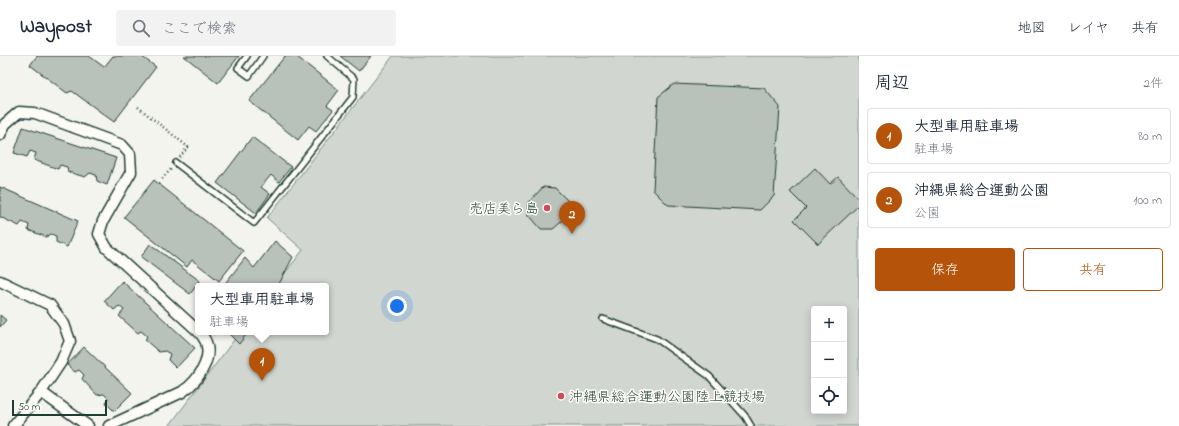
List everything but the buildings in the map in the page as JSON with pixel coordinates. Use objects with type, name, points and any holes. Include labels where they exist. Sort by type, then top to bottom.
[{"type":"street","points":[[0,135],[5,124],[19,112],[35,113],[122,146],[130,154],[131,172],[103,221],[98,234],[106,248],[195,327]]},
{"type":"street","points":[[0,281],[50,305],[64,324],[70,341],[61,362],[41,392],[13,426]]},
{"type":"street","points":[[109,426],[182,392],[191,386],[206,365],[208,350],[201,335]]},
{"type":"street","points":[[41,392],[88,426]]},
{"type":"lane","points":[[247,56],[238,68],[249,76],[263,56]]},
{"type":"lane","points":[[176,163],[254,223],[353,97],[354,79],[327,56]]},
{"type":"lane","points":[[603,319],[657,339],[709,376],[745,416],[751,426]]},
{"type":"path","points":[[138,107],[188,147],[162,179]]},
{"type":"shaded area","points":[[393,56],[859,56],[859,426],[169,426],[238,335],[329,335],[329,283],[277,283],[303,250],[267,218]]},
{"type":"place","name":"売店美ら島","points":[[547,208]]},
{"type":"place","name":"沖縄県総合運動公園","points":[[572,234]]},
{"type":"place","name":"大型車用駐車場","points":[[262,381]]},
{"type":"place","name":"沖縄県総合運動公園陸上競技場","points":[[561,396]]}]
